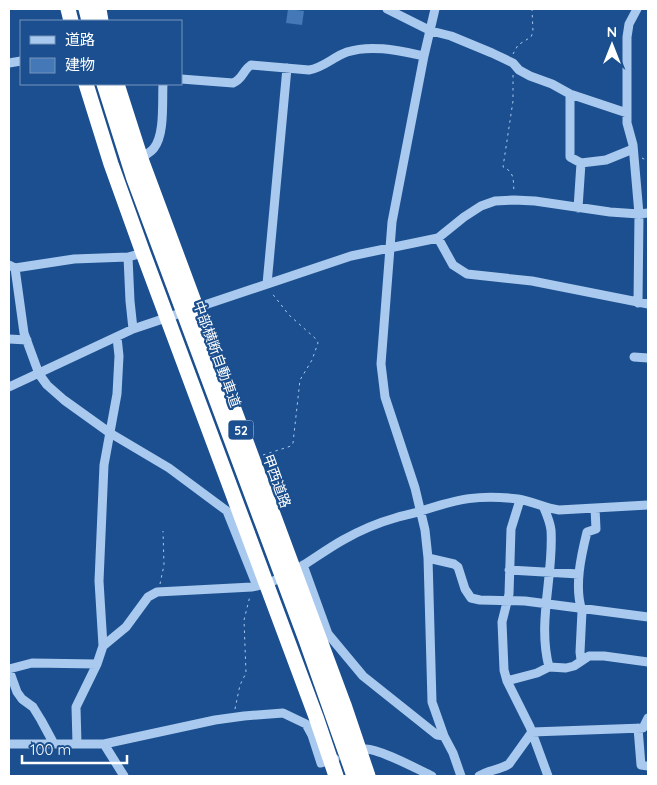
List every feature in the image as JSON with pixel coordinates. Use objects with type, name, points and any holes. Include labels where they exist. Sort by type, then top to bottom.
[{"type":"highway","name":"52","points":[[86,85],[111,164],[168,318],[259,586],[316,717],[336,776]]},
{"type":"highway","name":"中部横断自動車道","points":[[104,85],[134,179],[306,640],[354,776]]},
{"type":"highway","name":"中部横断自動車道","points":[[110,85],[139,178],[311,638],[360,776]]},
{"type":"highway","name":"甲西道路","points":[[117,85],[141,159],[196,308],[298,569],[368,776]]},
{"type":"street","points":[[387,9],[431,31],[451,36],[513,63],[519,70],[530,76],[552,84],[570,94],[627,113]]},
{"type":"street","points":[[435,9],[392,222],[381,364],[382,381],[386,397],[422,511],[428,558],[432,702],[444,736],[454,754],[461,776]]},
{"type":"street","points":[[635,9],[628,24],[627,37],[627,124],[644,214],[638,303]]},
{"type":"street","points":[[182,80],[233,83],[238,81],[247,67],[252,65],[316,69],[356,50],[390,49],[424,56]]},
{"type":"street","points":[[267,284],[287,68]]},
{"type":"street","points":[[141,159],[153,150],[158,142],[161,130],[163,85]]},
{"type":"street","points":[[570,94],[570,157],[581,163],[606,160],[633,149]]},
{"type":"street","points":[[578,208],[581,163]]},
{"type":"street","points":[[9,388],[133,329],[350,256],[414,245],[438,238],[464,217],[481,206],[495,201],[514,200],[644,214]]},
{"type":"street","points":[[438,238],[452,265],[467,274],[532,281],[648,304]]},
{"type":"street","points":[[143,253],[128,257],[74,259],[12,266],[24,332],[40,374],[47,385],[64,400],[110,433],[169,468],[227,511],[259,586]]},
{"type":"street","points":[[128,257],[133,329]]},
{"type":"street","points":[[77,744],[76,706],[97,664],[103,646],[99,581],[104,465],[117,394],[117,337]]},
{"type":"street","points":[[9,339],[27,340]]},
{"type":"street","points":[[634,356],[648,358]]},
{"type":"street","points":[[103,646],[126,627],[148,598],[157,592],[259,586],[298,569],[343,540],[375,524],[466,498],[520,500],[544,508],[558,510],[648,505]]},
{"type":"street","points":[[520,500],[511,529],[507,601],[502,622],[504,670],[507,681],[532,732],[548,776]]},
{"type":"street","points":[[544,508],[551,528],[546,604],[546,649],[549,667]]},
{"type":"street","points":[[581,660],[580,558],[587,532],[596,529],[595,508]]},
{"type":"street","points":[[428,558],[454,564],[458,567],[465,589],[472,598],[507,601],[512,599],[648,617]]},
{"type":"street","points":[[298,569],[328,634],[363,676],[437,735],[444,736]]},
{"type":"street","points":[[509,570],[579,574]]},
{"type":"street","points":[[507,681],[536,673],[549,667],[566,668],[574,666],[589,656],[604,656],[648,662]]},
{"type":"street","points":[[54,744],[37,714],[18,692],[9,670],[32,663],[97,664]]},
{"type":"street","points":[[9,744],[104,744],[234,717],[283,713],[306,724],[312,735],[321,763],[366,749],[398,760],[432,776]]},
{"type":"street","points":[[532,732],[643,728],[648,718]]},
{"type":"street","points":[[638,728],[641,765],[648,766]]},
{"type":"street","points":[[479,776],[491,770],[504,768],[532,732]]},
{"type":"street","points":[[104,744],[124,776]]},
{"type":"path","points":[[514,200],[513,176],[510,170],[503,167],[513,101],[513,52],[518,45],[531,37],[533,32],[532,9]]},
{"type":"path","points":[[261,456],[291,446],[300,380],[312,360],[318,343],[289,315],[267,284]]},
{"type":"path","points":[[157,592],[164,565],[163,531]]},
{"type":"path","points":[[234,717],[240,685],[246,673],[244,620],[259,586]]},
{"type":"building","points":[[288,9],[304,11],[302,25],[286,23]]}]
